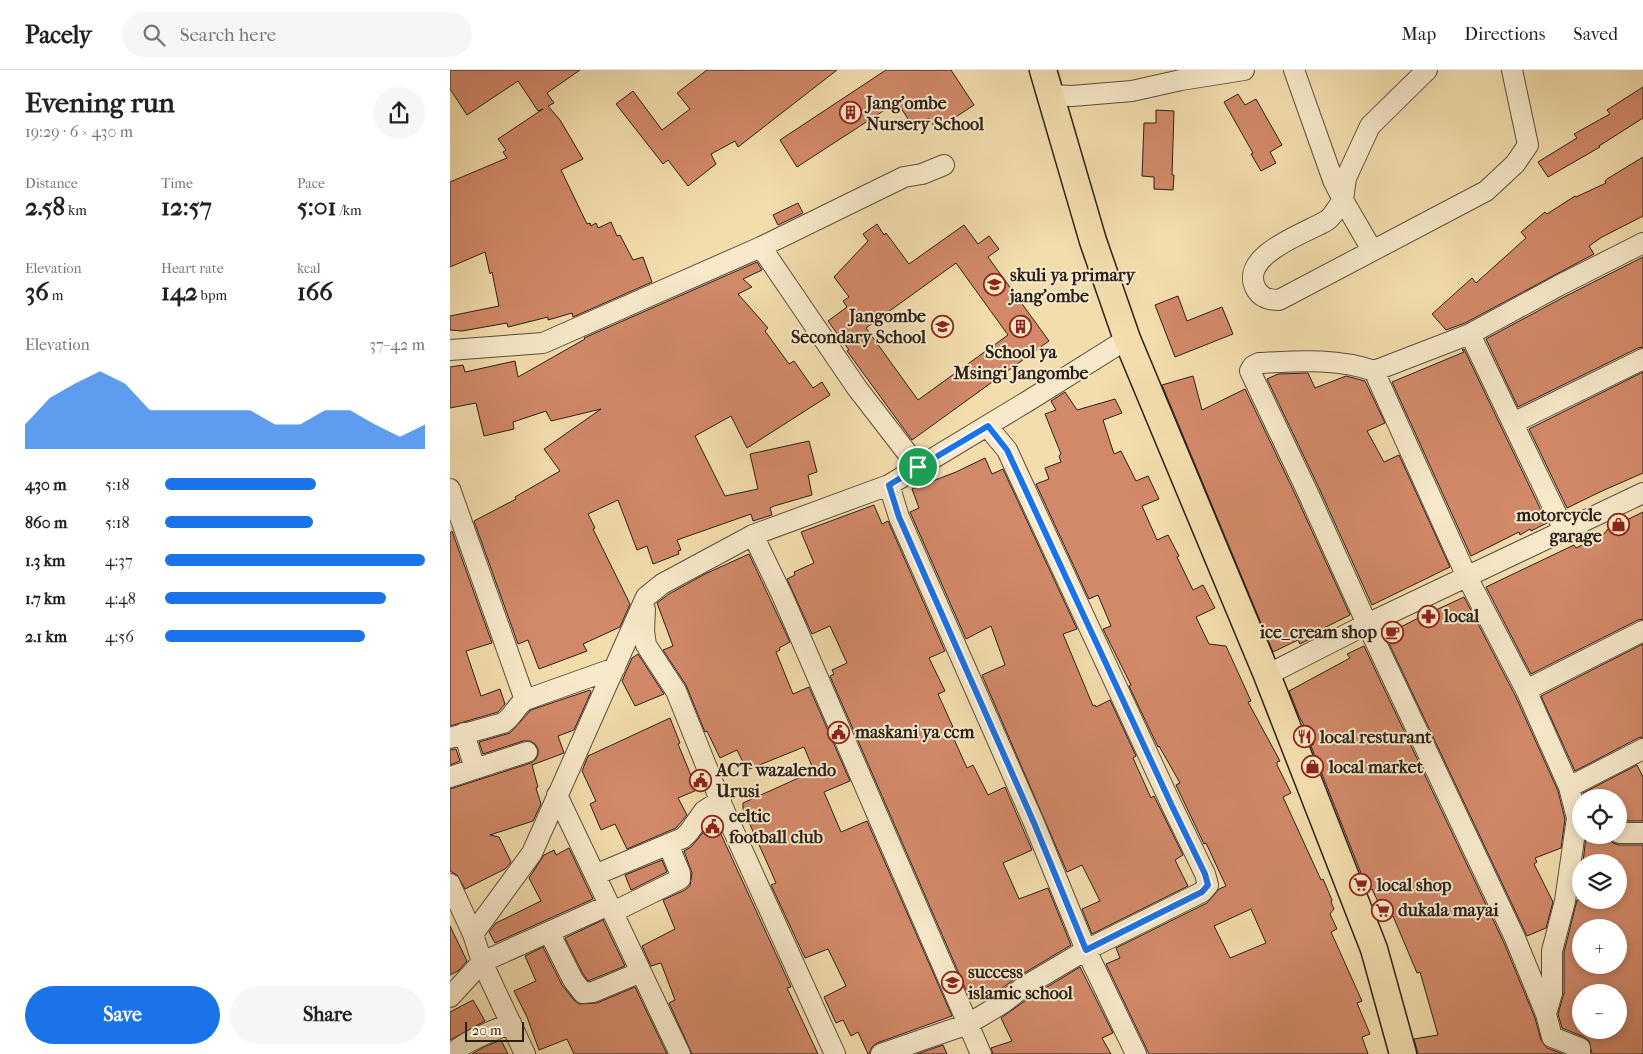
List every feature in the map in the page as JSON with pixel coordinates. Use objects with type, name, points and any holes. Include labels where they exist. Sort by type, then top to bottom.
[{"type":"main road","points":[[1046,82],[1093,241],[1128,339],[1267,675],[1374,949],[1403,1054]]},
{"type":"street","points":[[1046,82],[1072,96],[1132,91],[1181,80],[1244,70]]},
{"type":"street","points":[[1294,70],[1333,180],[1372,250]]},
{"type":"street","points":[[1427,70],[1370,126],[1346,178],[1343,200],[1328,220],[1280,244],[1255,267],[1253,283],[1258,293],[1268,300],[1278,300],[1486,191],[1515,164],[1528,145],[1512,70]]},
{"type":"street","points":[[450,350],[543,344],[761,248],[904,177],[922,174],[944,165]]},
{"type":"street","points":[[1580,1054],[1580,1048],[1552,1037],[1546,1014],[1515,938],[1250,371],[1253,366],[1259,363],[1339,362],[1358,365],[1374,371],[1470,334],[1558,286],[1643,243]]},
{"type":"street","points":[[761,248],[857,388],[918,467]]},
{"type":"street","points":[[1470,334],[1564,530]]},
{"type":"street","points":[[473,934],[532,853],[646,597],[662,584],[753,535],[889,485],[1128,339]]},
{"type":"street","points":[[1513,423],[1643,359]]},
{"type":"street","points":[[1374,371],[1468,577],[1526,690],[1569,787],[1572,799]]},
{"type":"street","points":[[881,1054],[968,1024],[1003,1003],[1022,988],[1086,950],[1202,892],[1208,885],[1205,874],[1007,450],[988,426]]},
{"type":"street","points":[[889,485],[899,517],[1034,823],[1086,950],[1136,1054]]},
{"type":"street","points":[[450,489],[525,700]]},
{"type":"street","points":[[1267,675],[1367,624],[1643,493]]},
{"type":"street","points":[[753,535],[782,595],[981,1054]]},
{"type":"street","points":[[646,597],[644,631],[646,645],[676,691],[721,800],[835,1054]]},
{"type":"street","points":[[1526,690],[1643,631]]},
{"type":"street","points":[[475,769],[457,736],[503,723],[509,719],[516,706],[525,700],[614,668]]},
{"type":"street","points":[[1569,787],[1643,749]]},
{"type":"street","points":[[450,777],[526,752]]},
{"type":"street","points":[[557,795],[680,1054]]},
{"type":"street","points":[[595,875],[683,838],[704,811],[721,800]]},
{"type":"street","points":[[1627,833],[1643,833]]},
{"type":"street","points":[[450,997],[482,962],[549,932],[611,909],[680,879],[680,873],[668,844]]},
{"type":"street","points":[[1546,1014],[1552,993],[1552,951],[1565,901],[1576,844]]},
{"type":"street","points":[[450,884],[473,934],[482,962],[525,1054]]},
{"type":"street","points":[[549,932],[572,980],[583,994],[641,972]]},
{"type":"street","points":[[453,1054],[465,1044],[511,1023]]},
{"type":"building","points":[[450,70],[580,70],[547,93],[554,103],[548,106],[560,120],[583,159],[561,170],[587,224],[590,223],[591,226],[596,223],[598,228],[611,222],[617,236],[620,235],[633,260],[643,257],[652,282],[573,317],[572,313],[548,320],[548,317],[508,327],[507,323],[462,331],[450,330],[450,316],[499,306],[492,272],[490,274],[485,252],[450,267],[450,182],[507,158],[503,152],[506,150],[498,139],[543,109],[538,111],[518,81],[467,115],[450,89]]},
{"type":"building","points":[[707,70],[837,70],[738,147],[735,141],[711,154],[716,164],[688,186],[668,160],[663,164],[616,104],[633,91],[662,130],[690,109],[677,93]]},
{"type":"building","name":"Jang'ombe Nursery School","points":[[886,70],[951,70],[974,105],[936,130],[929,118],[914,128],[897,102],[797,167],[780,140]]},
{"type":"building","points":[[1643,87],[1643,118],[1600,147],[1548,177],[1538,162],[1577,138],[1574,134],[1610,114],[1607,110]]},
{"type":"building","points":[[1238,94],[1245,105],[1256,99],[1282,145],[1270,152],[1276,163],[1261,171],[1224,102]]},
{"type":"building","points":[[1156,110],[1174,111],[1173,190],[1154,189],[1154,177],[1142,176],[1144,123],[1156,123]]},
{"type":"building","points":[[1643,157],[1643,216],[1602,237],[1589,246],[1594,254],[1465,323],[1446,330],[1432,314],[1472,278],[1476,283],[1526,238],[1521,232],[1545,212],[1547,214],[1575,196],[1606,183],[1607,179]]},
{"type":"building","points":[[798,203],[803,213],[778,225],[773,215]]},
{"type":"building","name":"School ya Msingi Jangombe","points":[[877,224],[909,264],[964,225],[978,244],[989,236],[999,249],[988,257],[1049,341],[912,440],[847,351],[849,350],[828,321],[847,307],[843,301],[849,297],[834,277],[868,241],[863,234]],"holes":[[[956,263],[1008,335],[918,400],[866,328]]]},
{"type":"building","points":[[1643,257],[1643,347],[1518,407],[1486,339]]},
{"type":"building","points":[[757,262],[762,270],[743,279],[752,287],[738,294],[768,328],[765,331],[789,364],[794,361],[813,388],[822,382],[830,395],[747,448],[731,416],[695,436],[725,496],[758,489],[750,454],[809,441],[817,472],[808,475],[812,495],[770,508],[772,515],[753,521],[751,514],[677,540],[681,550],[678,551],[679,554],[653,564],[647,546],[637,550],[618,500],[588,514],[595,528],[593,529],[630,604],[620,627],[583,644],[587,651],[539,669],[528,640],[518,644],[474,521],[516,499],[515,497],[560,471],[544,449],[601,409],[551,421],[546,411],[513,422],[514,429],[484,436],[476,403],[450,408],[450,367],[463,365],[465,372],[515,361],[518,377],[584,338]]},
{"type":"building","points":[[1178,296],[1187,321],[1222,307],[1233,334],[1175,357],[1155,305]]},
{"type":"building","points":[[1464,349],[1547,523],[1520,535],[1519,532],[1471,556],[1392,382],[1464,352],[1462,350]]},
{"type":"building","points":[[1643,372],[1643,473],[1567,508],[1529,429]]},
{"type":"building","points":[[1308,373],[1315,388],[1346,376],[1365,381],[1385,423],[1367,431],[1384,462],[1399,455],[1450,567],[1372,605],[1267,379],[1278,374]]},
{"type":"building","points":[[1193,376],[1202,410],[1245,389],[1350,615],[1324,628],[1325,631],[1300,644],[1298,640],[1273,652],[1162,385]]},
{"type":"building","points":[[1065,392],[1077,410],[1115,399],[1122,413],[1103,420],[1114,454],[1121,451],[1136,481],[1148,476],[1159,499],[1142,506],[1157,540],[1168,535],[1193,590],[1203,585],[1215,608],[1196,617],[1209,644],[1226,646],[1251,701],[1248,702],[1280,761],[1277,762],[1277,765],[1291,793],[1283,797],[1332,900],[1334,909],[1330,914],[1337,929],[1331,932],[1362,1001],[1357,1003],[1370,1034],[1362,1037],[1368,1054],[1149,1054],[1106,964],[1120,958],[1116,948],[1207,903],[1219,889],[1226,886],[1176,785],[1180,783],[1158,747],[1129,686],[1131,685],[1103,629],[1111,626],[1098,595],[1089,599],[1036,484],[1049,479],[1045,468],[1061,462],[1059,456],[1061,454],[1045,414],[1056,410],[1051,401]],"holes":[[[1251,909],[1266,943],[1230,958],[1214,926]]]},
{"type":"building","points":[[985,458],[992,474],[1003,469],[1077,629],[1063,634],[1093,706],[1095,705],[1096,707],[1110,700],[1136,756],[1133,758],[1151,798],[1154,796],[1183,855],[1175,860],[1188,886],[1092,934],[1082,909],[1100,901],[1082,865],[1067,872],[982,675],[1005,665],[991,626],[966,639],[910,512],[919,508],[912,489],[956,472]]},
{"type":"building","points":[[874,505],[882,524],[888,521],[945,651],[929,658],[945,691],[938,694],[953,727],[949,728],[967,768],[973,765],[988,795],[1005,787],[1032,850],[1003,863],[1019,899],[1048,888],[1071,945],[1016,978],[991,996],[988,990],[970,999],[830,676],[834,674],[832,670],[847,663],[830,626],[812,634],[787,579],[795,575],[794,572],[814,563],[801,532]]},
{"type":"building","points":[[1643,512],[1643,619],[1531,674],[1486,587],[1574,545],[1576,548],[1603,535],[1608,529]]},
{"type":"building","points":[[452,531],[492,643],[466,651],[481,696],[500,689],[505,704],[498,712],[450,726],[450,533]]},
{"type":"building","points":[[749,554],[790,642],[779,648],[780,650],[776,652],[793,694],[809,687],[850,781],[824,792],[841,832],[867,821],[952,1016],[877,1043],[872,1047],[869,1054],[858,1032],[851,1036],[843,1020],[836,1023],[824,997],[846,986],[828,949],[805,958],[771,885],[776,883],[743,809],[743,803],[814,771],[804,747],[747,770],[737,750],[720,758],[707,731],[705,732],[686,685],[663,650],[673,646],[657,603],[705,574]]},
{"type":"building","points":[[1464,597],[1515,695],[1558,791],[1565,819],[1561,848],[1535,858],[1537,862],[1534,864],[1553,902],[1546,928],[1527,936],[1385,635]]},
{"type":"building","points":[[1643,644],[1643,737],[1575,771],[1541,696]]},
{"type":"building","points":[[1364,646],[1504,943],[1535,1018],[1541,1040],[1547,1048],[1563,1054],[1418,1054],[1414,1039],[1438,1035],[1420,972],[1417,973],[1393,916],[1386,919],[1372,889],[1368,891],[1311,746],[1314,744],[1299,716],[1289,691],[1350,658],[1347,654]]},
{"type":"building","points":[[638,654],[664,694],[635,706],[622,681],[632,658]]},
{"type":"building","points":[[590,690],[591,692],[574,730],[558,736],[564,753],[532,765],[541,804],[533,821],[490,835],[499,837],[511,862],[505,869],[465,889],[457,875],[450,871],[450,789],[531,763],[538,755],[538,749],[530,741],[523,741],[483,754],[479,742],[510,733],[531,710]]},
{"type":"building","points":[[670,718],[680,743],[678,744],[697,790],[678,798],[687,815],[676,828],[627,849],[615,824],[601,830],[590,804],[596,801],[582,771],[588,756]]},
{"type":"building","points":[[456,749],[460,761],[450,765],[450,750]]},
{"type":"building","points":[[1637,765],[1643,777],[1643,821],[1627,821],[1627,789],[1591,789]]},
{"type":"building","points":[[714,819],[791,987],[787,988],[818,1054],[692,1054],[669,1003],[675,1000],[661,963],[651,966],[642,946],[675,929],[663,900],[690,886],[692,873],[684,851],[691,847]]},
{"type":"building","points":[[1585,844],[1643,845],[1643,1054],[1592,1054],[1589,1041],[1586,1039],[1627,1039],[1627,984],[1572,984],[1572,1032],[1562,1028],[1558,1014],[1564,993],[1564,952],[1572,920],[1572,974],[1627,974],[1627,919],[1572,919],[1575,909],[1627,909],[1627,854],[1584,854]]},
{"type":"building","points":[[569,848],[593,899],[495,943],[489,932],[496,923],[541,901],[529,878],[544,855],[554,850],[556,855]]},
{"type":"building","points":[[662,860],[667,872],[631,890],[625,875]]},
{"type":"building","points":[[603,920],[625,966],[588,981],[565,938]]},
{"type":"building","points":[[450,926],[467,961],[458,971],[450,975]]},
{"type":"building","points":[[543,947],[562,985],[579,1004],[597,1003],[635,987],[667,1054],[574,1054],[567,1039],[539,1050],[527,1017],[514,991],[536,981],[525,956]]},
{"type":"building","points":[[1080,967],[1113,1033],[1102,1038],[1111,1054],[993,1054],[991,1048],[1012,1041],[1001,1018],[1029,998]]},
{"type":"building","points":[[473,1000],[485,1021],[450,1040],[450,1012]]},
{"type":"building","points":[[501,1040],[508,1054],[472,1054],[484,1047]]},
{"type":"building","points":[[943,1045],[947,1054],[917,1054]]},
{"type":"place","name":"Jang'ombe Nursery School","points":[[850,113]]},
{"type":"place","name":"skuli ya primary jang'ombe","points":[[994,285]]},
{"type":"place","name":"Jangombe Secondary School","points":[[942,326]]},
{"type":"place","name":"School ya Msingi Jangombe","points":[[1021,327]]},
{"type":"place","name":"motorcycle garage","points":[[1618,525]]},
{"type":"place","name":"local","points":[[1428,616]]},
{"type":"place","name":"ice_cream shop","points":[[1393,632]]},
{"type":"place","name":"maskani ya ccm","points":[[839,732]]},
{"type":"place","name":"local resturant","points":[[1304,737]]},
{"type":"place","name":"local market","points":[[1313,767]]},
{"type":"place","name":"ACT wazalendo Urusi","points":[[700,780]]},
{"type":"place","name":"celtic football club","points":[[713,826]]},
{"type":"place","name":"local shop","points":[[1361,885]]},
{"type":"place","name":"dukala mayai","points":[[1382,910]]},
{"type":"place","name":"success islamic school","points":[[952,982]]},
{"type":"route","points":[[988,426],[1007,450],[1205,874],[1208,885],[1202,892],[1086,950],[1034,823],[899,517],[889,485],[918,467],[988,426]]}]
